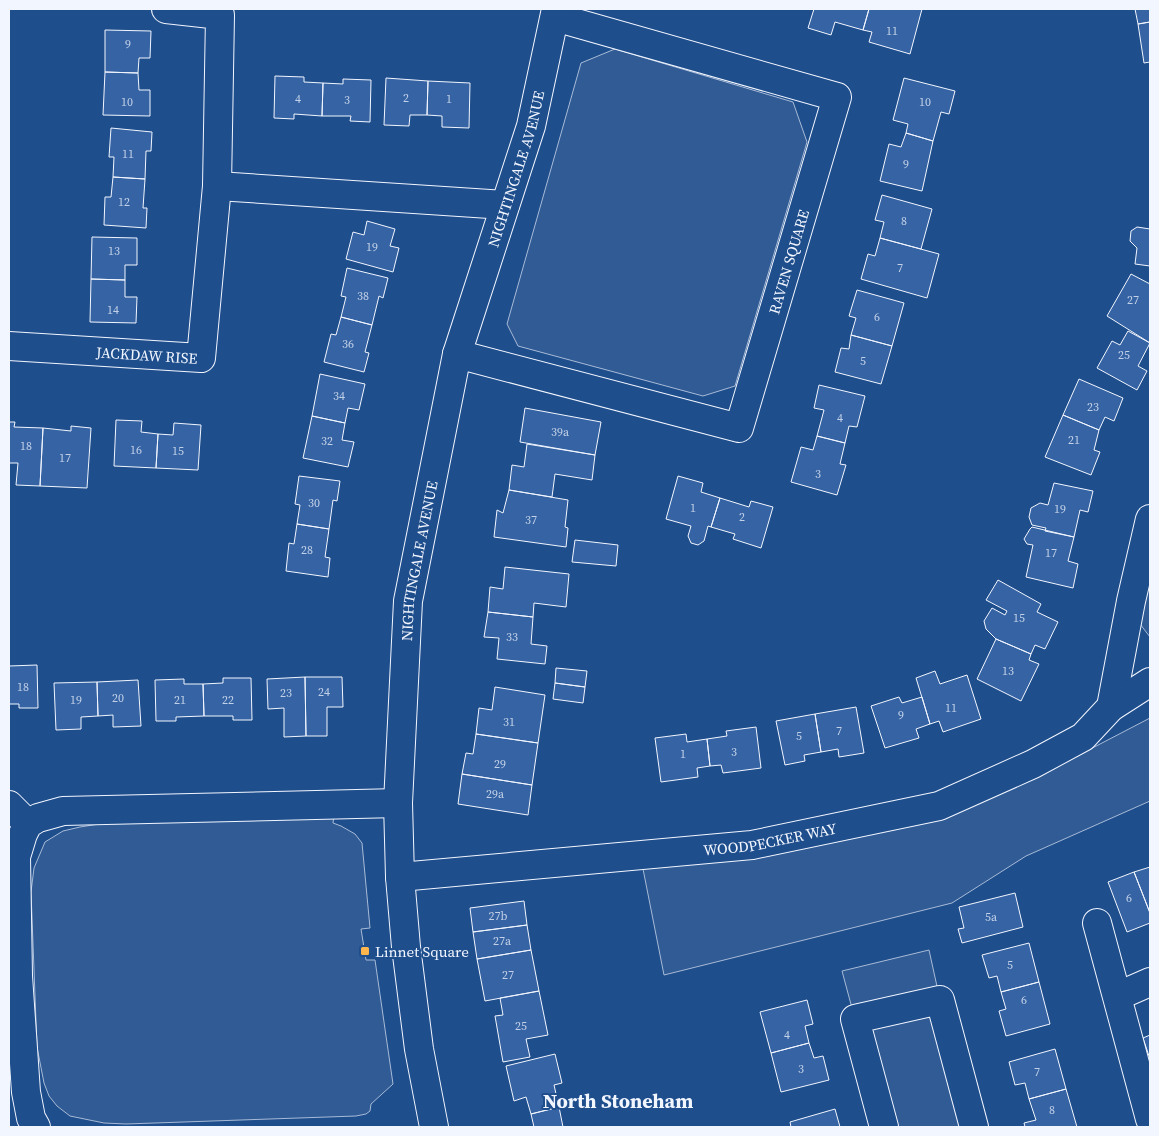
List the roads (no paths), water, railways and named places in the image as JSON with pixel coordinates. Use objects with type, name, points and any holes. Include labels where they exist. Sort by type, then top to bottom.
[{"type":"street","name":"JACKDAW RISE","points":[[9,346],[202,358],[217,186],[220,15],[166,9]]},
{"type":"street","name":"NIGHTINGALE AVENUE","points":[[434,1127],[419,1049],[406,947],[400,877],[398,803],[408,601],[457,354],[531,126],[556,13]]},
{"type":"street","name":"RAVEN SQUARE","points":[[457,354],[739,428],[837,97],[556,13]]},
{"type":"street","points":[[217,186],[505,205]]},
{"type":"street","points":[[1111,707],[1131,601],[1150,519]]},
{"type":"street","name":"WOODPECKER WAY","points":[[400,877],[752,845],[939,806],[1033,764],[1083,737],[1111,707],[1150,682]]},
{"type":"street","points":[[36,1127],[31,1118],[26,1092],[13,976],[16,857],[28,824],[38,818],[63,811],[398,803]]},
{"type":"street","points":[[9,805],[28,824]]},
{"type":"street","points":[[1097,923],[1150,1119]]},
{"type":"street","points":[[1118,996],[1150,982]]},
{"type":"street","points":[[884,1127],[855,1019],[940,1000],[974,1127]]},
{"type":"place","name":"Linnet Square","points":[[365,951]]},
{"type":"district","name":"North Stoneham","points":[[618,1101]]}]
